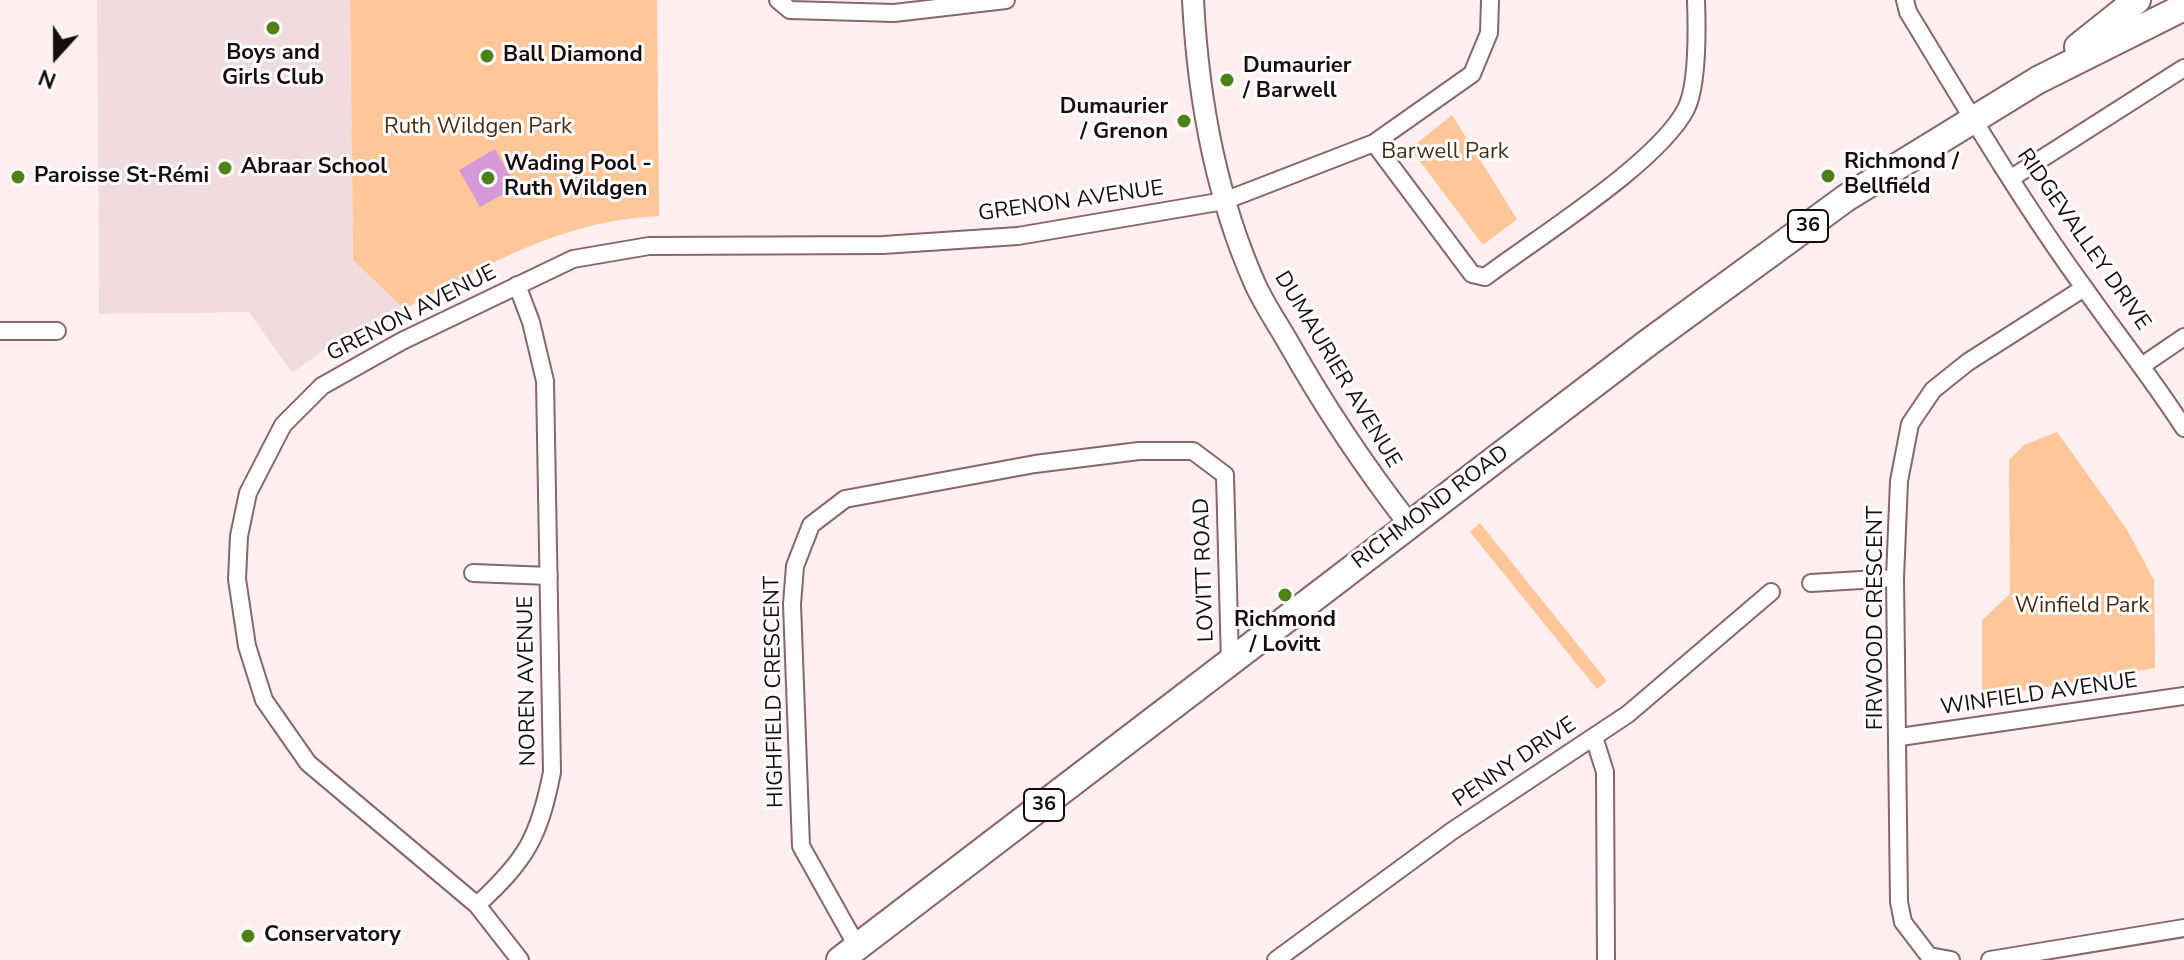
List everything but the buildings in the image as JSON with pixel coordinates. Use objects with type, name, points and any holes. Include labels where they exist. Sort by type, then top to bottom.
[{"type":"main road","name":"RICHMOND ROAD","points":[[2038,80],[2137,0]]},
{"type":"main road","name":"RICHMOND ROAD","points":[[848,953],[1409,524],[1812,223],[1973,118],[2038,80],[2184,7]]},
{"type":"street","points":[[778,0],[790,10],[894,13],[1006,0]]},
{"type":"street","name":"DUMAURIER AVENUE","points":[[1193,0],[1200,83],[1224,201],[1255,285],[1351,448],[1409,524]]},
{"type":"street","name":"GRENON AVENUE","points":[[520,960],[477,905],[308,763],[264,700],[245,633],[237,579],[239,536],[248,493],[263,457],[283,425],[322,386],[402,341],[573,259],[649,246],[883,245],[1018,236],[1224,201],[1374,143],[1472,74],[1489,33],[1490,0]]},
{"type":"street","points":[[1374,143],[1472,274],[1485,277],[1659,148],[1686,108],[1692,86],[1696,0]]},
{"type":"street","name":"RIDGEVALLEY DRIVE","points":[[1905,0],[1908,12],[1973,118],[2084,288],[2143,365],[2184,428]]},
{"type":"street","points":[[2013,177],[2184,68]]},
{"type":"street","name":"NOREN AVENUE","points":[[477,905],[525,857],[543,819],[552,772],[545,381],[531,322],[517,285]]},
{"type":"street","name":"FIRWOOD CRESCENT","points":[[1951,960],[1929,956],[1903,922],[1899,902],[1900,737],[1895,578],[1899,481],[1910,424],[1933,390],[1968,362],[2084,288]]},
{"type":"street","points":[[0,331],[57,331]]},
{"type":"street","points":[[2143,365],[2184,337]]},
{"type":"street","name":"HIGHFIELD CRESCENT","points":[[848,953],[801,846],[792,604],[795,566],[811,525],[845,499],[1035,464],[1139,451],[1193,451],[1225,475]]},
{"type":"street","name":"LOVITT ROAD","points":[[1225,475],[1230,663]]},
{"type":"street","name":"NOREN AVENUE","points":[[473,573],[549,576]]},
{"type":"street","points":[[1811,583],[1895,578]]},
{"type":"street","name":"PENNY DRIVE","points":[[1276,960],[1452,831],[1628,714],[1771,592]]},
{"type":"street","name":"WINFIELD AVENUE","points":[[1900,737],[2184,696]]},
{"type":"street","points":[[1594,737],[1605,772],[1606,960]]},
{"type":"street","points":[[1990,960],[2184,928]]},
{"type":"shaded area","name":"Abraar School","points":[[97,0],[350,0],[353,260],[404,309],[340,338],[292,373],[249,312],[99,314]]},
{"type":"shaded area","name":"Wading Pool - Ruth Wildgen","points":[[495,149],[516,187],[480,207],[459,170]]},
{"type":"green space","name":"Ruth Wildgen Park","points":[[350,0],[657,0],[659,216],[589,226],[557,236],[496,261],[404,309],[353,260]]},
{"type":"green space","name":"Barwell Park","points":[[1452,115],[1517,219],[1483,245],[1415,155],[1417,143]]},
{"type":"green space","name":"Winfield Park","points":[[2057,432],[2126,528],[2154,580],[2155,668],[1982,698],[1982,620],[2010,594],[2009,460],[2024,445]]},
{"type":"green space","points":[[1480,523],[1607,681],[1597,689],[1470,532]]},
{"type":"place","name":"Boys and Girls Club","points":[[273,28]]},
{"type":"place","name":"Ball Diamond","points":[[487,56]]},
{"type":"place","name":"Dumaurier / Barwell","points":[[1227,80]]},
{"type":"place","name":"Dumaurier / Grenon","points":[[1184,121]]},
{"type":"place","name":"Abraar School","points":[[225,168]]},
{"type":"place","name":"Richmond / Bellfield","points":[[1828,176]]},
{"type":"place","name":"Paroisse St-Rémi","points":[[18,177]]},
{"type":"place","name":"Wading Pool - Ruth Wildgen","points":[[488,178]]},
{"type":"place","name":"Richmond / Lovitt","points":[[1285,595]]},
{"type":"place","name":"Conservatory","points":[[248,936]]}]
